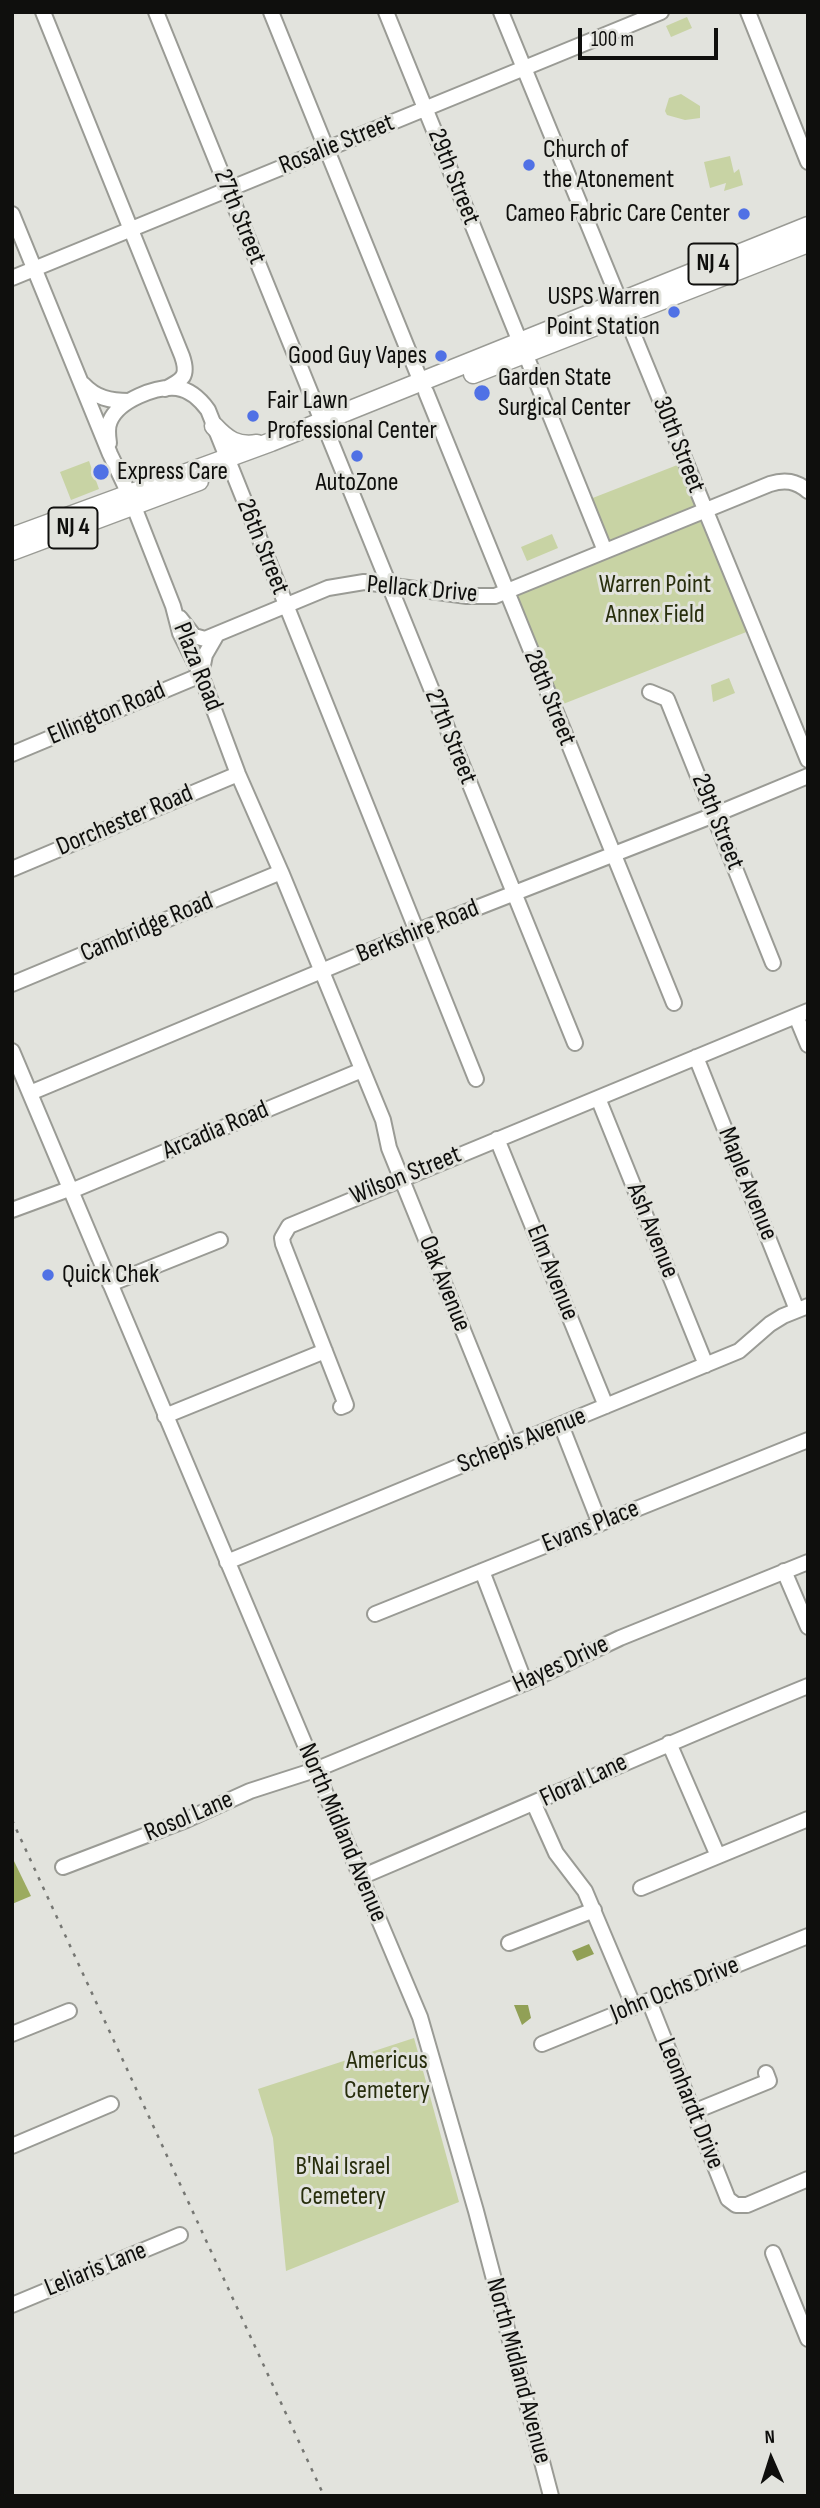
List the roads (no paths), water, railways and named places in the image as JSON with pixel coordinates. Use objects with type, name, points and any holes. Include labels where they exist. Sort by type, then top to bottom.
[{"type":"main road","name":"NJ 4","points":[[622,308],[808,226]]},
{"type":"main road","name":"NJ 4","points":[[12,537],[131,500],[229,464],[622,308],[808,243]]},
{"type":"main road","points":[[214,426],[226,439],[236,444],[271,442]]},
{"type":"main road","name":"NJ 4","points":[[229,464],[271,442],[325,426]]},
{"type":"main road","name":"NJ 4","points":[[12,551],[131,500]]},
{"type":"street","points":[[43,12],[186,367],[184,376],[177,383],[128,401],[113,402],[100,397],[79,379]]},
{"type":"street","name":"27th Street","points":[[156,12],[575,1042]]},
{"type":"street","name":"28th Street","points":[[271,12],[674,1003]]},
{"type":"street","name":"29th Street","points":[[386,12],[606,551]]},
{"type":"street","name":"30th Street","points":[[501,12],[808,760]]},
{"type":"street","name":"Rosalie Street","points":[[12,278],[524,68],[638,16],[661,12]]},
{"type":"street","points":[[748,12],[808,162]]},
{"type":"street","name":"Plaza Road","points":[[12,214],[131,500],[173,606],[180,633],[201,675],[238,774],[383,1120]]},
{"type":"street","name":"26th Street","points":[[164,389],[177,388],[200,399],[208,410],[476,1079]]},
{"type":"street","points":[[110,454],[110,422],[128,401]]},
{"type":"street","name":"Pellack Drive","points":[[216,636],[328,588],[364,582],[467,596],[495,596],[777,482],[796,482],[808,491]]},
{"type":"street","points":[[173,606],[184,626],[194,636],[205,639],[216,636]]},
{"type":"street","points":[[201,675],[205,655],[216,636]]},
{"type":"street","name":"Ellington Road","points":[[12,754],[201,675]]},
{"type":"street","name":"29th Street","points":[[650,692],[667,699],[773,963]]},
{"type":"street","name":"Dorchester Road","points":[[12,869],[238,774]]},
{"type":"street","name":"Berkshire Road","points":[[30,1093],[417,932],[714,816],[808,776]]},
{"type":"street","name":"Cambridge Road","points":[[12,984],[281,872]]},
{"type":"street","points":[[802,1013],[808,1045]]},
{"type":"street","name":"Wilson Street","points":[[325,1351],[283,1244],[285,1231],[292,1224],[802,1013]]},
{"type":"street","name":"North Midland Avenue","points":[[12,1051],[420,2017],[551,2496]]},
{"type":"street","name":"Maple Avenue","points":[[696,1057],[802,1308]]},
{"type":"street","name":"Arcadia Road","points":[[12,1210],[70,1190],[362,1070]]},
{"type":"street","name":"Ash Avenue","points":[[598,1097],[706,1365]]},
{"type":"street","name":"Oak Avenue","points":[[383,1120],[388,1148],[510,1446]]},
{"type":"street","name":"Elm Avenue","points":[[497,1139],[606,1406]]},
{"type":"street","points":[[110,1284],[220,1240]]},
{"type":"street","name":"Schepis Avenue","points":[[227,1562],[739,1351],[770,1324],[802,1308]]},
{"type":"street","points":[[165,1416],[325,1351],[346,1405],[341,1408]]},
{"type":"street","points":[[561,1425],[600,1524]]},
{"type":"street","name":"Evans Place","points":[[375,1614],[808,1440]]},
{"type":"street","name":"Hayes Drive","points":[[315,1770],[525,1683],[620,1638],[808,1562]]},
{"type":"street","points":[[482,1571],[525,1683]]},
{"type":"street","points":[[784,1571],[808,1627]]},
{"type":"street","name":"Floral Lane","points":[[361,1877],[669,1743],[808,1686]]},
{"type":"street","points":[[669,1743],[718,1856]]},
{"type":"street","name":"Rosol Lane","points":[[63,1867],[195,1816],[250,1791],[315,1770]]},
{"type":"street","points":[[534,1804],[556,1853],[585,1891],[634,2007]]},
{"type":"street","points":[[641,1888],[808,1819]]},
{"type":"street","points":[[509,1943],[594,1910]]},
{"type":"street","name":"John Ochs Drive","points":[[542,2044],[807,1939]]},
{"type":"street","name":"Leonhardt Drive","points":[[649,2001],[728,2199],[736,2205],[747,2205],[808,2179]]},
{"type":"street","points":[[12,2034],[69,2011]]},
{"type":"street","points":[[693,2112],[769,2081],[766,2073]]},
{"type":"street","points":[[12,2146],[111,2104]]},
{"type":"street","name":"Leliaris Lane","points":[[12,2305],[180,2235]]},
{"type":"street","points":[[773,2253],[808,2339]]},
{"type":"street","points":[[793,2301],[808,2295]]},
{"type":"railway","points":[[12,1820],[324,2496]]},
{"type":"place","name":"Church of the Atonement","points":[[529,165]]},
{"type":"place","name":"Cameo Fabric Care Center","points":[[744,214]]},
{"type":"place","name":"USPS Warren Point Station","points":[[674,312]]},
{"type":"place","name":"Good Guy Vapes","points":[[441,356]]},
{"type":"place","name":"Garden State Surgical Center","points":[[482,393]]},
{"type":"place","name":"Fair Lawn Professional Center","points":[[253,416]]},
{"type":"place","name":"AutoZone","points":[[357,456]]},
{"type":"place","name":"Express Care","points":[[101,472]]},
{"type":"place","name":"Quick Chek","points":[[48,1275]]},
{"type":"park label","name":"Warren Point Annex Field","points":[[655,600]]},
{"type":"park label","name":"Americus Cemetery","points":[[387,2076]]},
{"type":"park label","name":"B'Nai Israel Cemetery","points":[[343,2182]]}]
